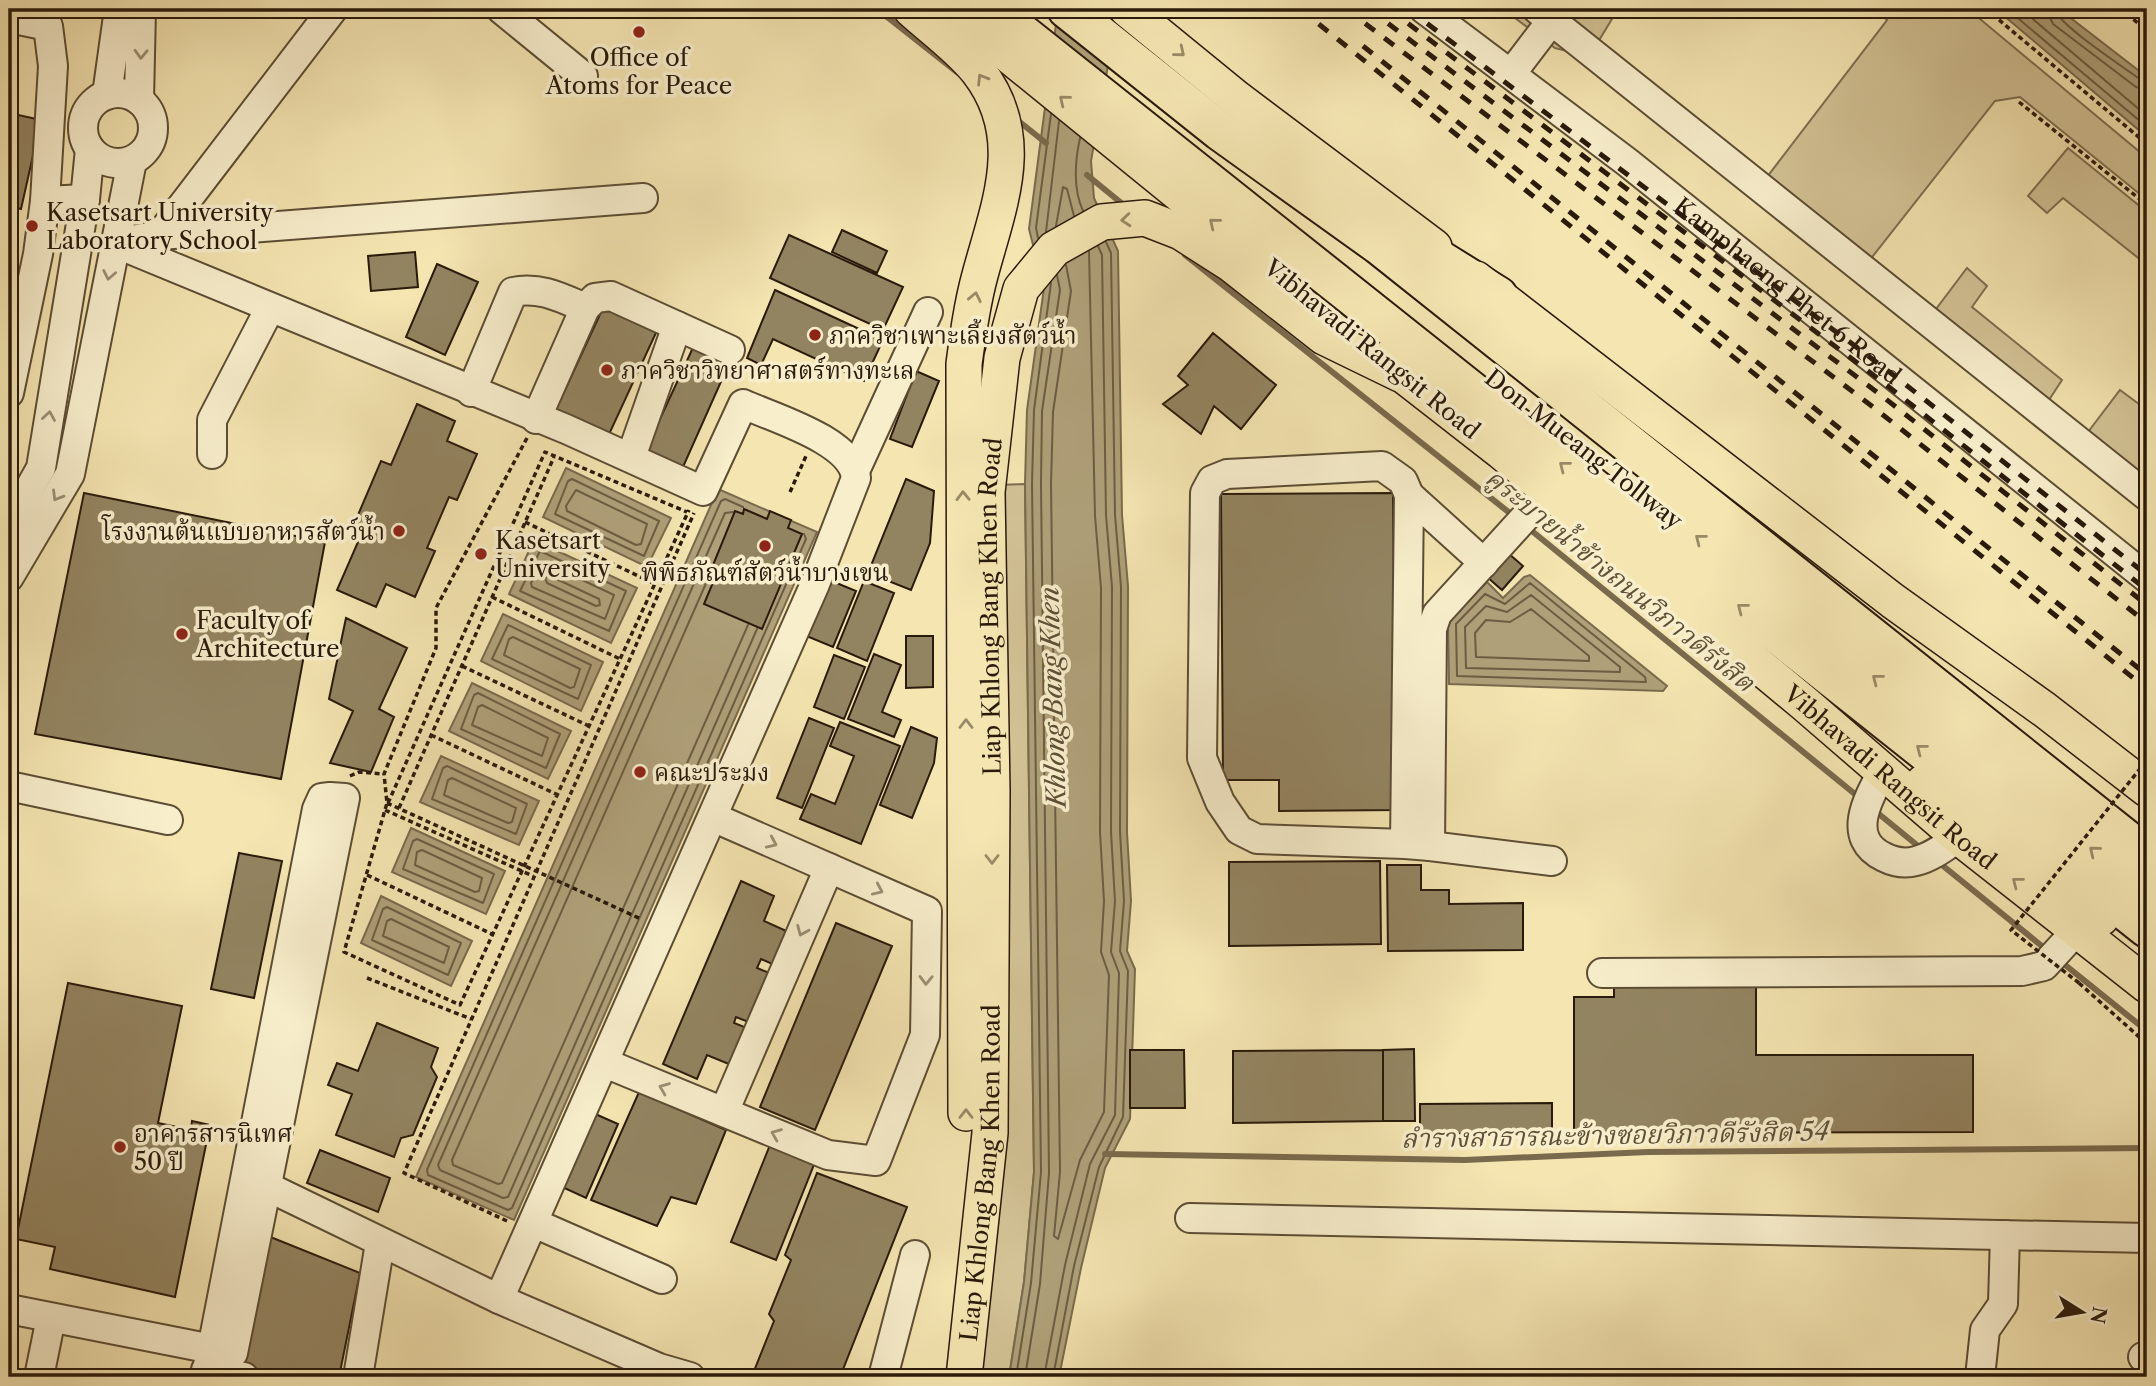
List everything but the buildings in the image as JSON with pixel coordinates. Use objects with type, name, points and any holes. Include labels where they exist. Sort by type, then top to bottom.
[{"type":"highway","name":"Vibhavadi Rangsit Road","points":[[991,9],[1111,120],[1338,286],[2147,928]]},
{"type":"highway","name":"Don Mueang Tollway","points":[[1067,9],[1220,131],[1379,245],[2147,856]]},
{"type":"highway","points":[[1089,9],[1125,22],[1222,116],[1344,202],[1826,576],[2043,758],[2147,840]]},
{"type":"highway","name":"Don Mueang Tollway","points":[[1021,36],[1770,594],[2147,893]]},
{"type":"highway","points":[[1344,202],[1498,296]]},
{"type":"highway","points":[[1338,286],[1502,452]]},
{"type":"main road","name":"Liap Khlong Bang Khen Road","points":[[911,9],[978,71],[1001,113],[1008,156],[1002,201],[972,310],[964,364],[966,1131],[940,1377]]},
{"type":"main road","name":"Vibhavadi Rangsit Road","points":[[952,9],[1021,36]]},
{"type":"main road","points":[[1125,22],[1236,98],[1893,601],[2045,710],[2147,789]]},
{"type":"main road","name":"Vibhavadi Rangsit Road","points":[[1111,120],[1400,374],[1502,452],[1530,512],[1805,704],[1872,792],[1948,841],[2061,949],[2147,985]]},
{"type":"main road","name":"Liap Khlong Bang Khen Road","points":[[964,1377],[990,1133],[992,791],[988,492],[1002,358],[1021,289],[1054,249],[1102,222],[1146,218],[1181,232],[1231,264],[1324,337],[1400,374]]},
{"type":"main road","points":[[1893,601],[2037,730],[2147,814]]},
{"type":"main road","points":[[1805,704],[1948,841],[2147,956]]},
{"type":"street","points":[[107,95],[119,9]]},
{"type":"street","points":[[139,100],[141,9]]},
{"type":"street","points":[[160,235],[333,9]]},
{"type":"street","points":[[502,9],[583,75]]},
{"type":"street","name":"Kamphaeng Phet 6 Road","points":[[1424,9],[1627,162],[2147,578]]},
{"type":"street","points":[[1511,74],[1544,15],[2147,496]]},
{"type":"street","points":[[9,18],[48,26],[54,66],[45,201],[38,254],[9,393]]},
{"type":"street","points":[[9,524],[41,468],[85,198],[90,149],[84,134],[84,122],[89,108],[107,95],[119,93],[139,100],[148,109],[153,127],[150,144],[132,160],[70,474],[9,577]]},
{"type":"street","points":[[90,149],[108,162],[132,160]]},
{"type":"street","points":[[45,201],[85,198]]},
{"type":"street","points":[[115,243],[160,235],[643,198]]},
{"type":"street","points":[[115,243],[631,457],[695,506],[743,404],[836,445],[855,471],[856,478],[815,584],[715,818],[499,1299]]},
{"type":"street","points":[[471,392],[506,303],[513,292],[522,290],[552,294],[585,308]]},
{"type":"street","points":[[536,419],[585,308],[595,298],[611,296],[730,350]]},
{"type":"street","points":[[212,454],[212,420],[270,308]]},
{"type":"street","points":[[855,471],[928,312]]},
{"type":"street","points":[[631,457],[677,326]]},
{"type":"street","points":[[1418,845],[1409,495],[1403,481],[1382,466],[1227,474],[1213,480],[1205,493],[1202,758],[1210,784],[1239,830],[1257,839],[1278,842],[1418,845],[1552,860]]},
{"type":"street","points":[[1409,495],[1484,563]]},
{"type":"street","points":[[1418,845],[1432,629],[1444,605],[1530,512]]},
{"type":"street","points":[[9,786],[168,820]]},
{"type":"street","points":[[1872,792],[1863,833],[1869,846],[1895,862],[1948,841]]},
{"type":"street","points":[[208,1366],[233,1353],[257,1186],[317,808],[322,798],[345,798],[257,1186]]},
{"type":"street","points":[[605,1063],[828,1155],[876,1161],[925,1035],[927,911],[715,818]]},
{"type":"street","points":[[724,1112],[829,868]]},
{"type":"street","points":[[1602,974],[2022,971],[2061,949]]},
{"type":"street","points":[[257,1186],[499,1299],[659,1368],[690,1377]]},
{"type":"street","points":[[1190,1218],[1405,1225],[2147,1238]]},
{"type":"street","points":[[532,1227],[662,1279]]},
{"type":"street","points":[[1980,1377],[1986,1330],[2003,1304],[2006,1235]]},
{"type":"street","points":[[358,1377],[380,1243]]},
{"type":"street","points":[[883,1377],[915,1255]]},
{"type":"street","points":[[9,1309],[51,1318],[244,1377]]},
{"type":"street","points":[[39,1377],[51,1318]]},
{"type":"path","points":[[1986,9],[2147,144]]},
{"type":"path","points":[[2120,9],[2147,30]]},
{"type":"path","points":[[2019,102],[2147,205]]},
{"type":"path","points":[[388,803],[384,774],[436,648],[436,608],[536,419]]},
{"type":"path","points":[[399,808],[566,429]]},
{"type":"path","points":[[790,492],[815,436]]},
{"type":"path","points":[[545,452],[695,506],[654,584],[524,872],[460,1006],[344,952],[385,810],[545,452]]},
{"type":"path","points":[[532,1227],[404,1173],[695,506]]},
{"type":"path","points":[[525,523],[654,584]]},
{"type":"path","points":[[492,597],[620,659]]},
{"type":"path","points":[[462,666],[589,726]]},
{"type":"path","points":[[431,735],[558,795]]},
{"type":"path","points":[[2147,761],[2011,930],[2079,983],[2147,1044]]},
{"type":"path","points":[[388,803],[639,918]]},
{"type":"path","points":[[385,810],[533,876]]},
{"type":"path","points":[[366,875],[494,935]]},
{"type":"path","points":[[367,978],[471,1019]]},
{"type":"shaded area","points":[[1503,9],[1618,9],[1598,42],[1583,55],[1555,48]]},
{"type":"shaded area","points":[[1875,9],[1968,9],[2147,158],[2147,200],[2020,97],[1995,101],[1869,261],[1767,177],[1887,20]]},
{"type":"shaded area","points":[[2068,148],[2147,212],[2147,265],[2063,198],[2047,213],[2028,196]]},
{"type":"shaded area","points":[[1967,268],[1987,286],[1972,307],[2062,380],[2047,403],[1933,313]]},
{"type":"shaded area","points":[[2120,390],[2147,410],[2147,483],[2088,432]]},
{"type":"shaded area","points":[[1025,484],[1034,1172],[1024,1282],[1009,1377],[977,1377],[997,485]]},
{"type":"water","name":"Khlong Bang Khen","points":[[1058,9],[1118,9],[1091,161],[1094,198],[1118,251],[1122,515],[1128,586],[1127,832],[1131,901],[1127,951],[1135,969],[1130,1119],[1105,1168],[1059,1377],[1009,1377],[1024,1282],[1034,1172],[1025,484],[1027,410],[1044,288],[1029,229]]},
{"type":"water","points":[[1996,9],[2059,9],[2147,77],[2147,137]]},
{"type":"water","points":[[566,468],[671,518],[647,567],[543,517]]},
{"type":"water","points":[[718,489],[817,532],[514,1220],[416,1177]]},
{"type":"water","points":[[534,540],[637,588],[611,643],[509,594]]},
{"type":"water","points":[[1530,575],[1667,686],[1663,691],[1449,684],[1448,622],[1487,582],[1503,598],[1524,577]]},
{"type":"water","points":[[503,614],[603,662],[581,711],[481,661]]},
{"type":"water","points":[[472,683],[571,731],[548,779],[449,731]]},
{"type":"water","points":[[441,756],[539,801],[519,845],[420,802]]},
{"type":"water","points":[[411,828],[505,871],[486,914],[392,872]]},
{"type":"water","points":[[381,896],[472,941],[451,986],[361,943]]},
{"type":"waterway","points":[[877,9],[958,73]]},
{"type":"waterway","points":[[1016,119],[1046,143]]},
{"type":"waterway","name":"คูระบายน้ำข้างถนนวิภาวดีรังสิต","points":[[1087,175],[1125,206]]},
{"type":"waterway","name":"คูระบายน้ำข้างถนนวิภาวดีรังสิต","points":[[1185,255],[1516,518]]},
{"type":"waterway","name":"คูระบายน้ำข้างถนนวิภาวดีรังสิต","points":[[1527,527],[1861,799]]},
{"type":"waterway","name":"คูระบายน้ำข้างถนนวิภาวดีรังสิต","points":[[1874,810],[1923,850]]},
{"type":"waterway","name":"คูระบายน้ำข้างถนนวิภาวดีรังสิต","points":[[1937,861],[2048,951]]},
{"type":"waterway","name":"คูระบายน้ำข้างถนนวิภาวดีรังสิต","points":[[2059,960],[2147,1031]]},
{"type":"waterway","name":"ลำรางสาธารณะข้างซอยวิภาวดีรังสิต 54","points":[[1105,1154],[1465,1160],[1648,1152],[2147,1148]]},
{"type":"railway","points":[[1300,9],[2147,689]]},
{"type":"railway","points":[[1346,9],[1873,407],[2147,623]]},
{"type":"railway","points":[[1369,9],[1882,396],[2147,605]]},
{"type":"railway","points":[[1389,9],[1889,387],[2147,590]]},
{"type":"railway","points":[[1408,9],[1896,377],[2147,575]]},
{"type":"railway","points":[[1363,46],[2147,675]]},
{"type":"place","name":"Office of Atoms for Peace","points":[[639,32]]},
{"type":"place","name":"Kasetsart University Laboratory School","points":[[32,226]]},
{"type":"place","name":"ภาควิชาเพาะเลี้ยงสัตว์น้ำ","points":[[815,335]]},
{"type":"place","name":"ภาควิชาวิทยาศาสตร์ทางทะเล","points":[[607,370]]},
{"type":"place","name":"โรงงานต้นแบบอาหารสัตว์น้ำ","points":[[399,531]]},
{"type":"place","name":"พิพิธภัณฑ์สัตว์น้ำบางเขน","points":[[765,546]]},
{"type":"place","name":"Kasetsart University","points":[[481,554]]},
{"type":"place","name":"Faculty of Architecture","points":[[182,634]]},
{"type":"place","name":"คณะประมง","points":[[640,772]]},
{"type":"place","name":"อาคารสารนิเทศ 50 ปี","points":[[120,1147]]}]
